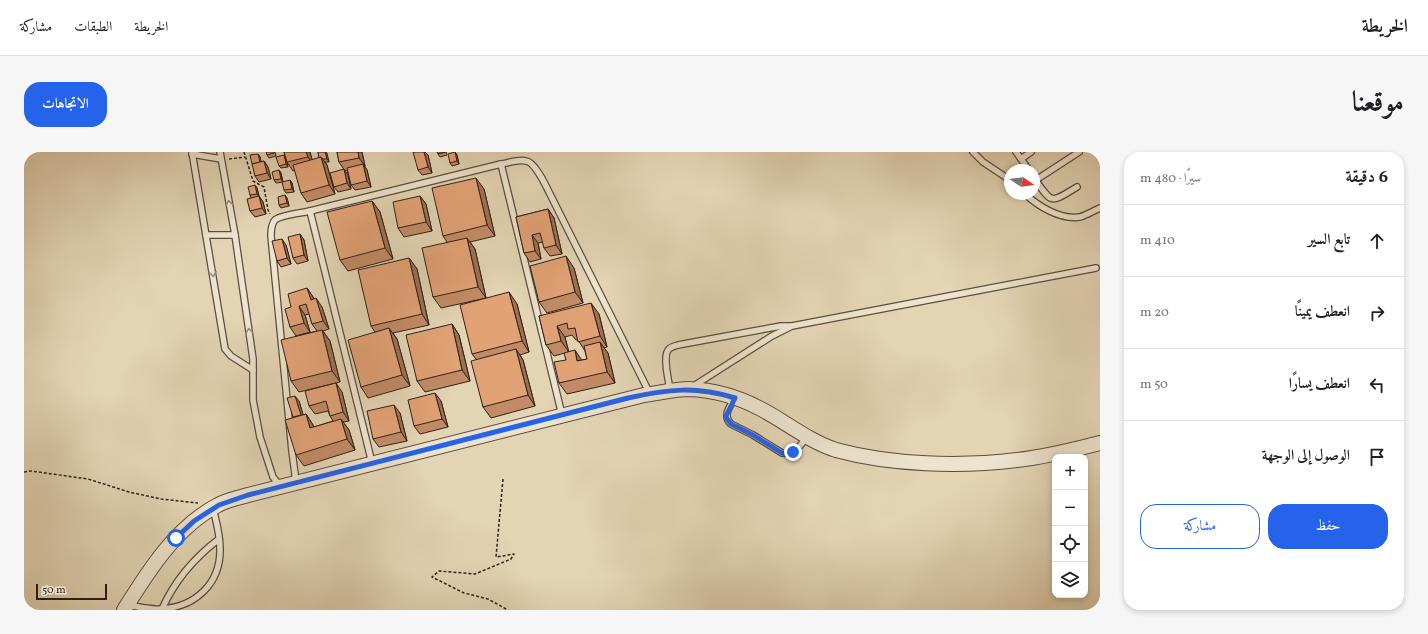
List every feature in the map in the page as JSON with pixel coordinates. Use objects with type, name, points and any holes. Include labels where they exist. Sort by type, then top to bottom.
[{"type":"street","points":[[126,608],[154,565],[176,538],[194,521],[216,506],[248,495],[296,482],[650,394],[688,389],[735,398],[760,408],[807,437],[834,449],[882,459],[931,463],[986,463],[1018,460],[1100,444]]},
{"type":"lane","points":[[220,152],[235,235],[253,360],[253,400],[260,436],[273,476],[281,486]]},
{"type":"lane","points":[[973,152],[983,162],[1004,176]]},
{"type":"lane","points":[[1016,152],[1024,164]]},
{"type":"lane","points":[[1021,159],[1031,152]]},
{"type":"lane","points":[[1040,176],[1079,152]]},
{"type":"lane","points":[[221,159],[192,153],[225,349],[231,356],[253,370]]},
{"type":"lane","points":[[296,482],[271,236],[272,225],[275,220],[282,217],[501,164],[522,160],[529,161],[534,165],[550,194],[650,394]]},
{"type":"lane","points":[[501,164],[562,415]]},
{"type":"lane","points":[[1040,187],[1046,196],[1051,199],[1056,199],[1078,187]]},
{"type":"lane","points":[[1032,200],[1040,206],[1066,217],[1079,217],[1100,208]]},
{"type":"lane","points":[[310,211],[373,464]]},
{"type":"lane","points":[[206,235],[235,235]]},
{"type":"lane","points":[[670,391],[666,352],[678,345],[781,326],[792,326],[1096,268]]},
{"type":"lane","points":[[688,389],[772,336],[792,326]]},
{"type":"lane","points":[[735,398],[727,412],[728,422],[766,442],[782,453],[787,454],[793,452],[807,437]]},
{"type":"lane","points":[[126,608],[162,609],[187,603],[206,590],[217,572],[220,555],[216,506]]},
{"type":"lane","points":[[162,609],[182,575],[199,555],[219,539]]},
{"type":"path","points":[[244,152],[253,181],[264,187],[268,210],[275,220]]},
{"type":"path","points":[[221,159],[245,157]]},
{"type":"path","points":[[24,472],[31,471],[88,480],[129,492],[161,499],[216,506]]},
{"type":"path","points":[[503,479],[496,557],[514,554],[511,559],[474,574],[439,571],[432,577],[464,593],[488,599],[508,610]]},
{"type":"building","points":[[266,152],[274,152],[274,153],[267,155]]},
{"type":"building","points":[[284,152],[306,152],[308,157],[287,162]]},
{"type":"building","points":[[318,152],[325,152],[327,159],[323,159],[321,157],[319,158]]},
{"type":"building","points":[[337,152],[358,152],[359,158],[339,162]]},
{"type":"building","points":[[413,152],[424,152],[428,167],[418,170]]},
{"type":"building","points":[[455,152],[457,161],[450,163],[448,154]]},
{"type":"building","points":[[258,154],[260,162],[252,164],[250,155]]},
{"type":"building","points":[[284,155],[286,164],[279,166],[276,157]]},
{"type":"building","points":[[321,157],[329,185],[301,193],[293,165]]},
{"type":"building","points":[[264,161],[267,173],[255,176],[252,164]]},
{"type":"building","points":[[363,164],[367,181],[351,185],[347,168]]},
{"type":"building","points":[[344,169],[347,183],[334,187],[330,173]]},
{"type":"building","points":[[279,170],[281,179],[274,180],[272,172]]},
{"type":"building","points":[[476,178],[487,225],[443,236],[432,188]]},
{"type":"building","points":[[290,180],[292,189],[284,190],[282,182]]},
{"type":"building","points":[[255,185],[257,194],[250,195],[248,187]]},
{"type":"building","points":[[285,195],[287,203],[279,205],[278,197]]},
{"type":"building","points":[[259,196],[262,208],[250,211],[247,199]]},
{"type":"building","points":[[420,196],[426,222],[398,228],[393,202]]},
{"type":"building","points":[[372,201],[385,248],[340,260],[327,212]]},
{"type":"building","points":[[548,209],[556,245],[544,248],[540,233],[532,235],[535,251],[524,253],[516,217]]},
{"type":"building","points":[[300,234],[304,255],[293,258],[288,237]]},
{"type":"building","points":[[467,238],[478,287],[433,297],[422,248]]},
{"type":"building","points":[[282,239],[287,258],[277,261],[272,241]]},
{"type":"building","points":[[566,256],[575,292],[539,302],[530,266]]},
{"type":"building","points":[[409,258],[422,314],[371,326],[358,270]]},
{"type":"building","points":[[307,288],[311,300],[316,298],[323,321],[312,324],[306,304],[299,306],[304,323],[290,327],[285,309],[291,307],[288,294]]},
{"type":"building","points":[[509,292],[522,341],[472,354],[460,305]]},
{"type":"building","points":[[591,303],[600,336],[578,342],[575,328],[568,329],[567,323],[557,326],[561,341],[546,345],[539,316]]},
{"type":"building","points":[[452,324],[462,370],[417,381],[406,335]]},
{"type":"building","points":[[389,328],[402,375],[361,387],[348,340]]},
{"type":"building","points":[[322,330],[332,371],[291,381],[281,340]]},
{"type":"building","points":[[600,342],[607,372],[559,383],[554,362],[566,360],[564,353],[575,350],[577,361],[587,359],[584,346]]},
{"type":"building","points":[[516,349],[528,395],[483,407],[471,361]]},
{"type":"building","points":[[336,383],[343,412],[330,416],[326,401],[309,406],[305,391]]},
{"type":"building","points":[[435,393],[442,419],[414,426],[408,400]]},
{"type":"building","points":[[295,396],[301,415],[293,417],[287,398]]},
{"type":"building","points":[[394,405],[401,432],[373,439],[367,411]]},
{"type":"building","points":[[306,414],[310,428],[341,419],[347,439],[296,455],[285,420]]},
{"type":"route","points":[[176,538],[194,521],[219,505],[230,500],[628,398],[670,391],[688,389],[703,390],[724,394],[735,398],[727,412],[726,416],[728,422],[766,442],[782,453],[787,454],[793,452]]}]
